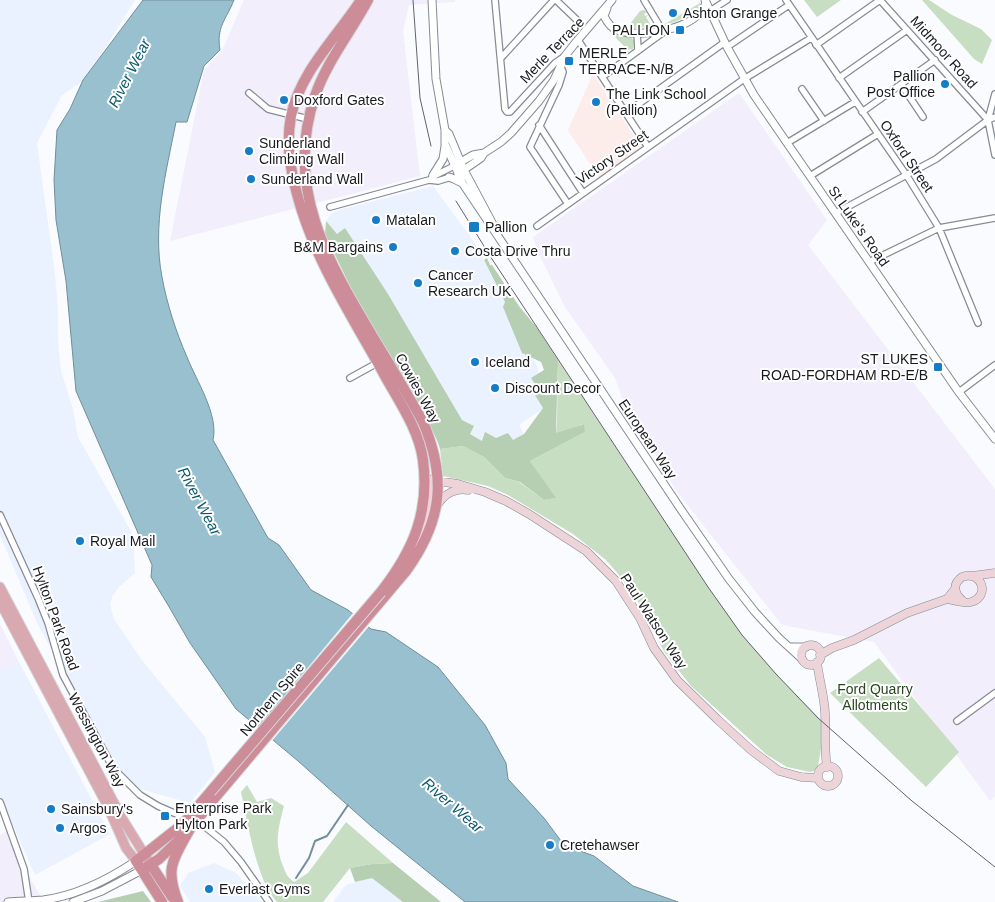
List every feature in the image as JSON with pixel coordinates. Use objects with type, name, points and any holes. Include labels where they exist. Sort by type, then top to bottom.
[{"type":"highway","points":[[302,195],[289,158],[291,116],[306,79],[360,0]]},
{"type":"highway","points":[[302,195],[308,119],[321,80],[368,0]]},
{"type":"highway","name":"Cowies Way","points":[[302,195],[303,216],[329,275],[423,422],[435,457],[438,480],[436,508],[429,533],[423,546],[406,571],[383,594]]},
{"type":"highway","name":"Cowies Way","points":[[302,195],[326,251],[382,360],[417,439],[422,458],[424,495],[418,526],[406,556],[383,594]]},
{"type":"highway","name":"Northern Spire","points":[[187,826],[383,594]]},
{"type":"highway","points":[[144,863],[187,826]]},
{"type":"highway","points":[[176,902],[172,886],[171,869],[173,859],[187,826]]},
{"type":"highway","name":"Wessington Way","points":[[144,863],[162,902]]},
{"type":"highway","name":"Wessington Way","points":[[144,863],[176,902]]},
{"type":"main road","name":"Paul Watson Way","points":[[424,476],[430,480],[458,484],[490,494],[529,514],[586,551],[616,581],[640,618],[654,648],[677,680],[751,750],[779,771],[800,777],[818,778]]},
{"type":"main road","points":[[406,556],[417,544],[422,534],[428,515],[432,486],[438,480]]},
{"type":"main road","name":"Paul Watson Way","points":[[436,508],[441,500],[458,489],[490,494]]},
{"type":"main road","points":[[827,767],[824,750],[825,712],[817,658],[814,646],[806,646],[802,653],[805,663],[817,658],[832,648],[854,640],[925,605],[947,599],[972,602],[978,598],[982,588],[993,574]]},
{"type":"main road","points":[[947,599],[955,589],[958,580],[967,575],[993,574]]},
{"type":"main road","points":[[972,576],[980,581],[982,588]]},
{"type":"main road","name":"Wessington Way","points":[[0,587],[124,820],[144,863]]},
{"type":"main road","points":[[955,589],[958,597],[963,601]]},
{"type":"main road","name":"Wessington Way","points":[[0,602],[108,807],[126,848],[144,863]]},
{"type":"main road","points":[[827,767],[835,770],[837,776],[836,781],[831,786],[825,786],[820,783],[818,778],[821,769],[827,767]]},
{"type":"street","points":[[431,178],[443,159],[445,144],[445,130],[436,79],[432,0]]},
{"type":"street","points":[[501,58],[555,0],[579,22]]},
{"type":"street","points":[[590,26],[612,0]]},
{"type":"street","points":[[612,0],[605,10],[604,16],[608,23],[617,30]]},
{"type":"street","points":[[602,77],[665,30],[644,0]]},
{"type":"street","points":[[710,11],[727,0]]},
{"type":"street","points":[[816,45],[880,0]]},
{"type":"street","name":"Midmoor Road","points":[[880,0],[988,120]]},
{"type":"street","points":[[496,1],[501,58]]},
{"type":"street","points":[[696,17],[704,8],[705,1]]},
{"type":"street","name":"St Luke's Road","points":[[705,1],[744,79],[959,392],[995,439]]},
{"type":"street","points":[[626,112],[788,3]]},
{"type":"street","name":"Oxford Street","points":[[788,3],[907,176],[939,228],[978,323]]},
{"type":"street","points":[[696,17],[708,17],[714,20]]},
{"type":"street","name":"Merle Terrace","points":[[501,58],[505,109],[507,112],[510,112],[555,63],[565,56],[590,26],[600,22],[617,30],[637,33],[665,30],[696,17]]},
{"type":"street","points":[[839,78],[907,30]]},
{"type":"street","points":[[637,33],[638,50]]},
{"type":"street","name":"Victory Street","points":[[537,226],[744,79],[811,38]]},
{"type":"street","points":[[578,40],[648,147]]},
{"type":"street","points":[[330,207],[431,178],[472,156],[484,153],[511,133],[539,101],[554,80],[565,56]]},
{"type":"street","points":[[862,112],[935,60]]},
{"type":"street","points":[[561,67],[563,72],[559,85],[539,125],[583,193]]},
{"type":"street","points":[[900,84],[923,117]]},
{"type":"street","points":[[802,89],[824,121]]},
{"type":"street","points":[[249,93],[268,109],[308,119]]},
{"type":"street","points":[[995,94],[988,120],[995,155]]},
{"type":"street","points":[[787,143],[855,102]]},
{"type":"street","points":[[836,213],[936,159],[988,120],[995,117]]},
{"type":"street","name":"Victory Street","points":[[539,125],[530,147],[568,204]]},
{"type":"street","points":[[445,130],[449,134],[457,164]]},
{"type":"street","points":[[810,176],[878,134]]},
{"type":"street","points":[[445,144],[461,172]]},
{"type":"street","points":[[431,178],[438,181],[449,178],[481,158],[484,153]]},
{"type":"street","name":"European Way","points":[[461,172],[462,184],[728,579],[755,612],[802,658]]},
{"type":"street","name":"European Way","points":[[461,172],[492,220],[498,236]]},
{"type":"street","points":[[449,178],[454,178],[462,184]]},
{"type":"street","points":[[869,262],[939,228],[995,218]]},
{"type":"street","points":[[350,378],[382,360]]},
{"type":"street","points":[[959,392],[995,365]]},
{"type":"street","name":"Hylton Park Road","points":[[0,515],[48,623],[63,675],[113,768],[140,795],[158,806],[204,826],[224,842],[241,862],[269,902]]},
{"type":"street","points":[[790,647],[806,646]]},
{"type":"street","points":[[957,721],[995,693]]},
{"type":"street","points":[[0,802],[24,870],[28,901]]},
{"type":"street","points":[[8,902],[59,899],[124,869],[144,863]]},
{"type":"street","points":[[73,902],[102,890],[144,863]]},
{"type":"shaded area","points":[[0,0],[135,0],[100,56],[80,83],[62,95],[37,143],[55,274],[61,371],[73,409],[78,437],[133,535],[135,573],[118,588],[112,597],[110,605],[114,619],[141,659],[205,737],[215,772],[190,803],[140,789],[114,763],[37,623],[0,535]]},
{"type":"shaded area","points":[[244,0],[455,0],[455,2],[409,5],[403,31],[420,176],[170,241],[204,70],[222,51]]},
{"type":"shaded area","name":"The Link School (Pallion)","points":[[593,74],[641,147],[599,178],[568,130]]},
{"type":"shaded area","points":[[739,93],[827,220],[808,245],[995,489],[995,796],[990,801],[874,642],[782,625],[677,492],[622,398],[615,378],[565,307],[537,250],[533,237]]},
{"type":"shaded area","points":[[433,186],[475,243],[537,366],[543,391],[544,408],[519,425],[524,434],[513,441],[496,438],[482,441],[470,434],[474,426],[462,420],[388,294],[345,228],[337,234],[326,221],[331,214],[339,210]]},
{"type":"shaded area","points":[[0,624],[19,662],[0,669]]},
{"type":"shaded area","points":[[19,662],[110,834],[35,875],[0,796],[0,669]]},
{"type":"shaded area","points":[[7,831],[14,850],[44,902],[0,902],[0,835]]},
{"type":"shaded area","points":[[214,863],[236,873],[262,902],[190,902],[180,886],[188,873]]},
{"type":"shaded area","points":[[372,877],[403,902],[333,902],[346,885]]},
{"type":"green space","points":[[804,0],[841,0],[817,17]]},
{"type":"green space","points":[[922,0],[929,0],[952,15],[981,29],[992,40],[982,64],[974,59]]},
{"type":"green space","points":[[700,3],[701,7],[688,16],[663,25]]},
{"type":"green space","points":[[644,10],[647,12],[644,14],[645,16],[649,15],[646,17],[652,27],[627,28],[640,11]]},
{"type":"green space","points":[[616,35],[630,36],[634,41],[633,49],[628,50],[615,37]]},
{"type":"green space","points":[[326,221],[337,234],[345,228],[388,294],[462,420],[474,426],[470,434],[482,441],[485,432],[496,438],[508,433],[513,440],[524,434],[543,408],[535,395],[540,392],[531,378],[544,370],[541,362],[522,353],[503,307],[505,302],[484,260],[487,258],[490,265],[492,265],[558,360],[556,433],[584,424],[585,432],[530,461],[556,498],[544,500],[520,482],[505,478],[484,457],[463,446],[440,449],[424,415],[351,288],[325,234]]},
{"type":"green space","points":[[558,360],[708,587],[742,635],[776,674],[821,720],[821,749],[818,766],[814,771],[810,772],[787,767],[767,755],[691,686],[665,653],[636,598],[606,560],[573,534],[508,495],[488,486],[443,476],[440,449],[463,446],[484,457],[505,478],[519,482],[544,500],[555,498],[530,461],[585,432],[583,424],[556,434]]},
{"type":"green space","name":"Ford Quarry Allotments","points":[[879,658],[959,752],[926,787],[830,693]]},
{"type":"green space","points":[[247,785],[257,802],[271,798],[284,806],[278,843],[280,858],[286,873],[294,882],[308,873],[346,822],[393,863],[350,868],[323,902],[277,902],[270,892],[258,866],[241,792]]},
{"type":"green space","points":[[393,863],[441,902],[403,902],[372,878],[355,882],[350,868]]},
{"type":"green space","points":[[143,891],[151,902],[98,902]]},
{"type":"water","name":"River Wear","points":[[143,0],[234,0],[219,35],[220,50],[204,66],[187,122],[176,122],[159,219],[159,258],[169,308],[183,347],[210,409],[214,430],[213,440],[268,538],[279,545],[311,590],[348,610],[371,629],[386,632],[438,667],[485,725],[506,763],[508,779],[544,818],[564,845],[594,856],[633,886],[678,902],[465,902],[371,826],[236,709],[190,643],[151,577],[152,565],[76,391],[66,281],[56,220],[54,180],[57,130],[70,109],[83,80]]},
{"type":"pier","points":[[354,612],[370,625],[271,742],[256,730]]},
{"type":"waterway","points":[[296,878],[309,858],[315,841],[327,836],[348,805]]},
{"type":"tram line","points":[[413,0],[420,98],[431,146]]},
{"type":"tram line","points":[[456,201],[492,259],[708,587],[742,635],[818,718],[912,801],[995,867]]},
{"type":"place","name":"Ashton Grange","points":[[673,13]]},
{"type":"place","name":"PALLION","points":[[680,30]]},
{"type":"place","name":"MERLE TERRACE-N/B","points":[[569,61]]},
{"type":"place","name":"Pallion Post Office","points":[[945,84]]},
{"type":"place","name":"Doxford Gates","points":[[284,100]]},
{"type":"place","name":"The Link School (Pallion)","points":[[596,102]]},
{"type":"place","name":"Sunderland Climbing Wall","points":[[249,151]]},
{"type":"place","name":"Sunderland Wall","points":[[251,179]]},
{"type":"place","name":"Matalan","points":[[376,220]]},
{"type":"place","name":"Pallion","points":[[474,227]]},
{"type":"place","name":"B&M Bargains","points":[[393,247]]},
{"type":"place","name":"Costa Drive Thru","points":[[455,251]]},
{"type":"place","name":"Cancer Research UK","points":[[418,283]]},
{"type":"place","name":"Iceland","points":[[475,362]]},
{"type":"place","name":"ST LUKES ROAD-FORDHAM RD-E/B","points":[[938,367]]},
{"type":"place","name":"Discount Decor","points":[[495,388]]},
{"type":"place","name":"Royal Mail","points":[[80,541]]},
{"type":"place","name":"Sainsbury's","points":[[51,809]]},
{"type":"place","name":"Enterprise Park Hylton Park","points":[[165,816]]},
{"type":"place","name":"Argos","points":[[60,828]]},
{"type":"place","name":"Cretehawser","points":[[550,845]]},
{"type":"place","name":"Everlast Gyms","points":[[209,889]]}]
